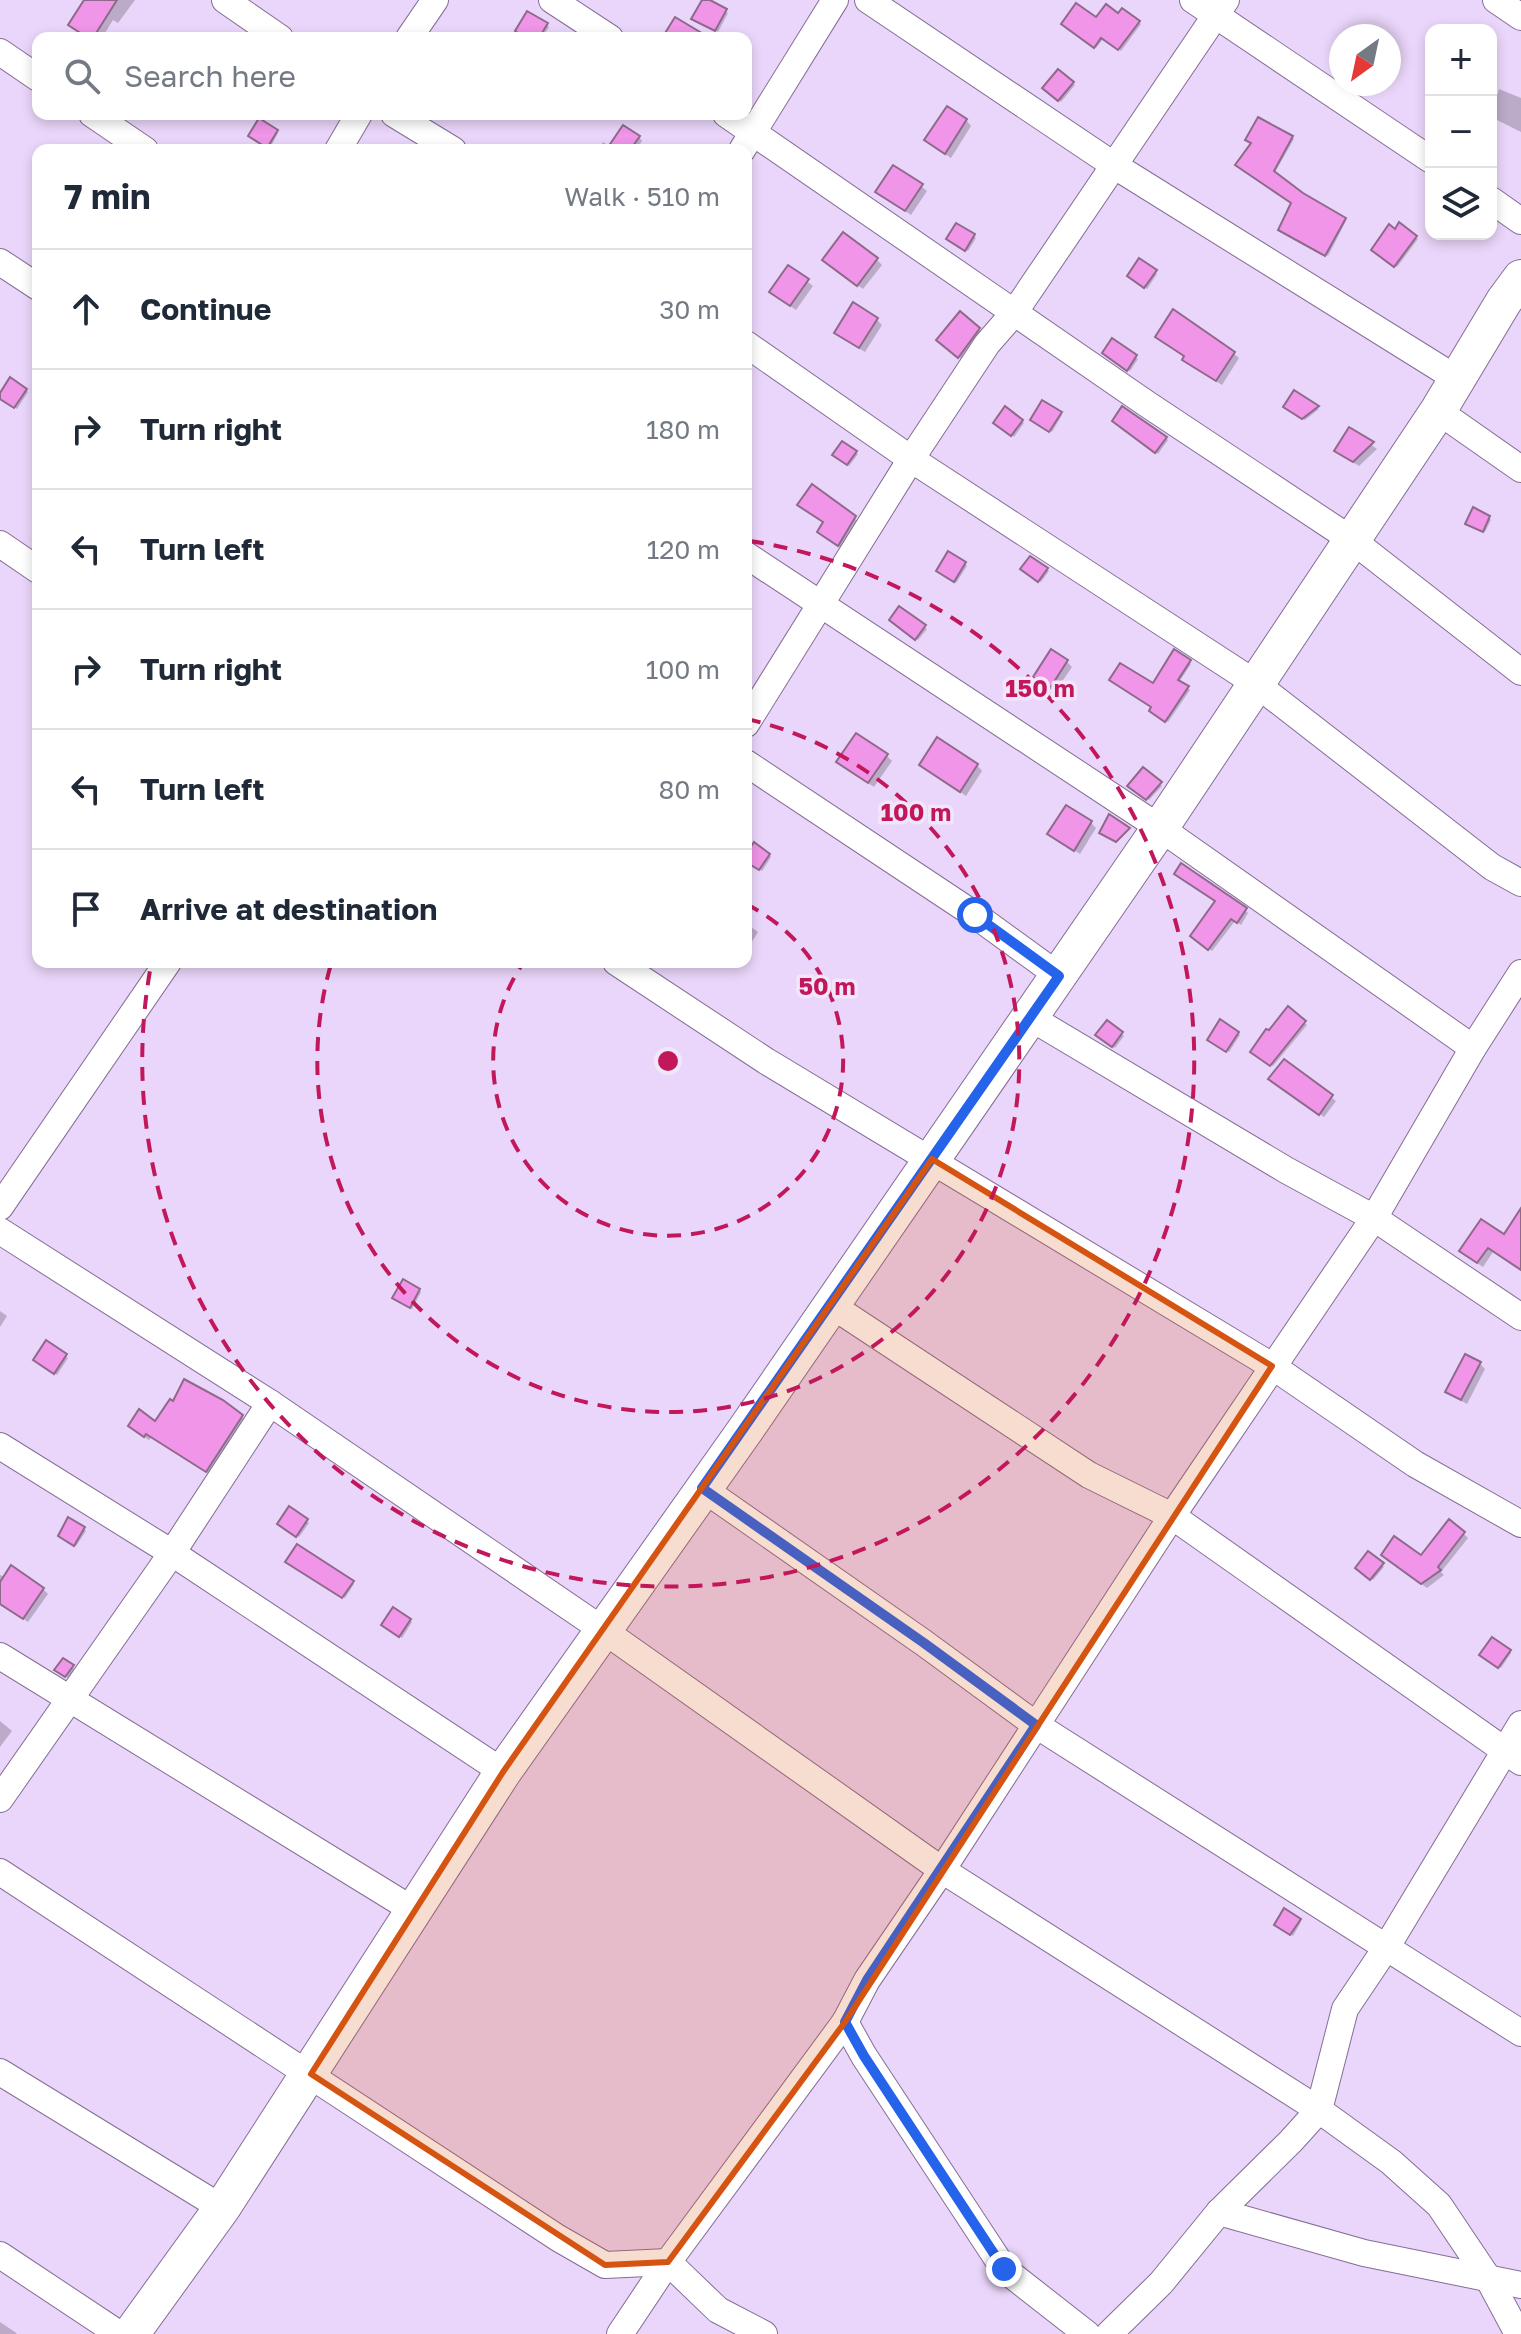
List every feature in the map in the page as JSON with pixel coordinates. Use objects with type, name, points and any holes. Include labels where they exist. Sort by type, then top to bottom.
[{"type":"street","points":[[225,0],[271,32]]},
{"type":"street","points":[[413,32],[435,0]]},
{"type":"street","points":[[552,0],[601,32]]},
{"type":"street","points":[[748,141],[835,0]]},
{"type":"street","points":[[868,0],[1115,166],[1457,379]]},
{"type":"street","points":[[1193,0],[1221,7],[1425,156]]},
{"type":"street","points":[[1496,0],[1521,17]]},
{"type":"street","points":[[752,714],[911,459],[987,344],[1014,313],[1221,7]]},
{"type":"street","points":[[0,52],[32,74]]},
{"type":"street","points":[[101,120],[136,144]]},
{"type":"street","points":[[342,144],[356,120]]},
{"type":"street","points":[[404,120],[443,144]]},
{"type":"street","points":[[731,120],[748,141],[1014,313],[1352,540],[1521,672]]},
{"type":"street","points":[[1497,204],[1521,221]]},
{"type":"street","points":[[0,262],[32,283]]},
{"type":"street","points":[[131,2334],[196,2247],[311,2074],[503,1772],[1031,1018],[1160,828],[1438,411],[1521,278]]},
{"type":"street","points":[[752,348],[911,459],[1255,683],[1492,867],[1521,883]]},
{"type":"street","points":[[1438,411],[1521,469]]},
{"type":"street","points":[[0,544],[32,566]]},
{"type":"street","points":[[752,559],[1160,828],[1473,1048]]},
{"type":"street","points":[[752,767],[975,915],[1059,976]]},
{"type":"street","points":[[0,1207],[164,968]]},
{"type":"street","points":[[625,968],[766,1061],[1272,1366],[1415,1464],[1521,1524]]},
{"type":"street","points":[[620,2334],[668,2262],[845,2022],[867,1980],[1172,1516],[1374,1218],[1473,1048],[1521,973]]},
{"type":"street","points":[[1031,1018],[1286,1170],[1374,1218],[1521,1317]]},
{"type":"street","points":[[0,1231],[270,1403],[603,1630],[942,1870],[1319,2110],[1391,2162],[1439,2205],[1488,2278],[1518,2334]]},
{"type":"street","points":[[831,1305],[1089,1475],[1172,1516],[1513,1756]]},
{"type":"street","points":[[0,1799],[172,1553],[270,1403]]},
{"type":"street","points":[[0,1446],[172,1553],[503,1772]]},
{"type":"street","points":[[702,1488],[911,1633],[1036,1725],[1521,2033]]},
{"type":"street","points":[[0,1656],[413,1910]]},
{"type":"street","points":[[1109,2334],[1161,2283],[1219,2212],[1319,2110],[1345,2009],[1513,1756],[1521,1724]]},
{"type":"street","points":[[0,1872],[558,2238],[605,2265],[668,2262],[718,2310],[764,2334]]},
{"type":"street","points":[[845,2022],[864,2056],[1004,2269],[1087,2334]]},
{"type":"street","points":[[0,2072],[222,2208]]},
{"type":"street","points":[[1219,2212],[1364,2253],[1521,2285]]},
{"type":"street","points":[[0,2255],[119,2334]]},
{"type":"highlighted area","points":[[932,1159],[1272,1366],[845,2022],[668,2262],[605,2265],[311,2074],[503,1772]]},
{"type":"building","points":[[84,0],[117,0],[97,32],[79,32],[68,25]]},
{"type":"building","points":[[702,0],[710,0],[727,9],[715,31],[691,19]]},
{"type":"building","points":[[1076,3],[1096,17],[1106,4],[1118,13],[1122,8],[1140,21],[1118,50],[1101,38],[1094,48],[1061,24]]},
{"type":"building","points":[[527,11],[548,23],[543,32],[515,31]]},
{"type":"building","points":[[675,17],[700,32],[666,32]]},
{"type":"building","points":[[1058,69],[1074,82],[1058,101],[1042,88]]},
{"type":"building","points":[[947,106],[967,119],[945,154],[924,140]]},
{"type":"building","points":[[1258,117],[1293,136],[1274,171],[1303,193],[1346,218],[1325,256],[1278,230],[1291,203],[1235,165],[1251,143],[1245,140]]},
{"type":"building","points":[[258,120],[278,130],[269,144],[261,144],[248,136]]},
{"type":"building","points":[[623,125],[640,136],[634,144],[610,144]]},
{"type":"building","points":[[893,165],[923,184],[905,211],[875,192]]},
{"type":"building","points":[[1399,222],[1417,236],[1394,267],[1371,250],[1389,224],[1395,229]]},
{"type":"building","points":[[956,223],[975,234],[965,251],[946,239]]},
{"type":"building","points":[[843,232],[878,258],[857,286],[822,260]]},
{"type":"building","points":[[1139,258],[1157,270],[1144,288],[1127,276]]},
{"type":"building","points":[[788,265],[809,279],[790,306],[769,292]]},
{"type":"building","points":[[853,302],[878,318],[859,348],[834,333]]},
{"type":"building","points":[[1173,309],[1235,352],[1216,381],[1182,360],[1184,356],[1155,337]]},
{"type":"building","points":[[960,311],[980,328],[958,358],[936,340]]},
{"type":"building","points":[[1112,338],[1137,355],[1127,371],[1102,353]]},
{"type":"building","points":[[10,377],[27,389],[14,408],[0,399],[0,393]]},
{"type":"building","points":[[1294,390],[1319,406],[1302,419],[1283,407]]},
{"type":"building","points":[[1042,400],[1062,412],[1049,432],[1030,420]]},
{"type":"building","points":[[1005,406],[1023,420],[1011,436],[993,423]]},
{"type":"building","points":[[1122,406],[1167,437],[1155,453],[1112,421]]},
{"type":"building","points":[[1349,427],[1374,442],[1353,462],[1334,451]]},
{"type":"building","points":[[842,441],[857,451],[847,465],[832,455]]},
{"type":"building","points":[[812,484],[856,516],[838,546],[817,532],[823,522],[797,505]]},
{"type":"building","points":[[1473,507],[1490,516],[1483,532],[1465,524]]},
{"type":"building","points":[[948,551],[966,562],[954,582],[936,571]]},
{"type":"building","points":[[1030,556],[1048,568],[1038,582],[1020,569]]},
{"type":"building","points":[[899,606],[926,625],[915,640],[889,620]]},
{"type":"building","points":[[1051,649],[1068,660],[1050,688],[1033,677]]},
{"type":"building","points":[[1174,649],[1191,660],[1178,680],[1189,686],[1165,722],[1149,711],[1151,707],[1109,680],[1120,663],[1153,683]]},
{"type":"building","points":[[856,733],[888,754],[868,783],[836,762]]},
{"type":"building","points":[[937,737],[978,764],[960,792],[919,765]]},
{"type":"building","points":[[1143,767],[1162,782],[1146,800],[1127,786]]},
{"type":"building","points":[[1066,805],[1092,821],[1074,851],[1047,834]]},
{"type":"building","points":[[1109,814],[1130,828],[1116,842],[1099,833]]},
{"type":"building","points":[[754,842],[770,854],[759,870],[752,866]]},
{"type":"building","points":[[1181,863],[1247,908],[1237,923],[1231,919],[1208,950],[1190,936],[1215,901],[1174,874]]},
{"type":"building","points":[[1288,1006],[1306,1021],[1270,1066],[1250,1052]]},
{"type":"building","points":[[1220,1019],[1239,1032],[1226,1052],[1207,1040]]},
{"type":"building","points":[[1107,1020],[1123,1032],[1112,1047],[1095,1035]]},
{"type":"building","points":[[1284,1059],[1333,1095],[1319,1115],[1268,1079]]},
{"type":"building","points":[[1521,1208],[1521,1270],[1488,1248],[1477,1263],[1459,1251],[1481,1219],[1504,1234]]},
{"type":"building","points":[[403,1279],[420,1289],[410,1308],[392,1298]]},
{"type":"building","points":[[46,1340],[67,1354],[54,1374],[33,1360]]},
{"type":"building","points":[[1465,1354],[1481,1362],[1461,1400],[1445,1392]]},
{"type":"building","points":[[184,1379],[243,1415],[206,1472],[128,1426],[139,1409],[155,1421],[170,1399],[173,1401]]},
{"type":"building","points":[[289,1506],[308,1519],[296,1537],[277,1524]]},
{"type":"building","points":[[68,1517],[85,1527],[74,1546],[58,1536]]},
{"type":"building","points":[[1449,1519],[1465,1532],[1438,1567],[1441,1570],[1421,1584],[1381,1555],[1394,1536],[1421,1555]]},
{"type":"building","points":[[297,1544],[354,1581],[342,1598],[285,1562]]},
{"type":"building","points":[[1368,1551],[1384,1563],[1370,1580],[1355,1568]]},
{"type":"building","points":[[11,1565],[44,1588],[23,1619],[0,1604],[0,1582]]},
{"type":"building","points":[[393,1607],[411,1619],[399,1637],[381,1625]]},
{"type":"building","points":[[1492,1637],[1511,1650],[1498,1668],[1479,1655]]},
{"type":"building","points":[[63,1658],[74,1665],[65,1677],[54,1670]]},
{"type":"building","points":[[1284,1908],[1301,1919],[1290,1935],[1274,1925]]},
{"type":"route","points":[[975,915],[1059,976],[702,1488],[1036,1725],[867,1980],[845,2022],[864,2056],[1004,2269]]}]
